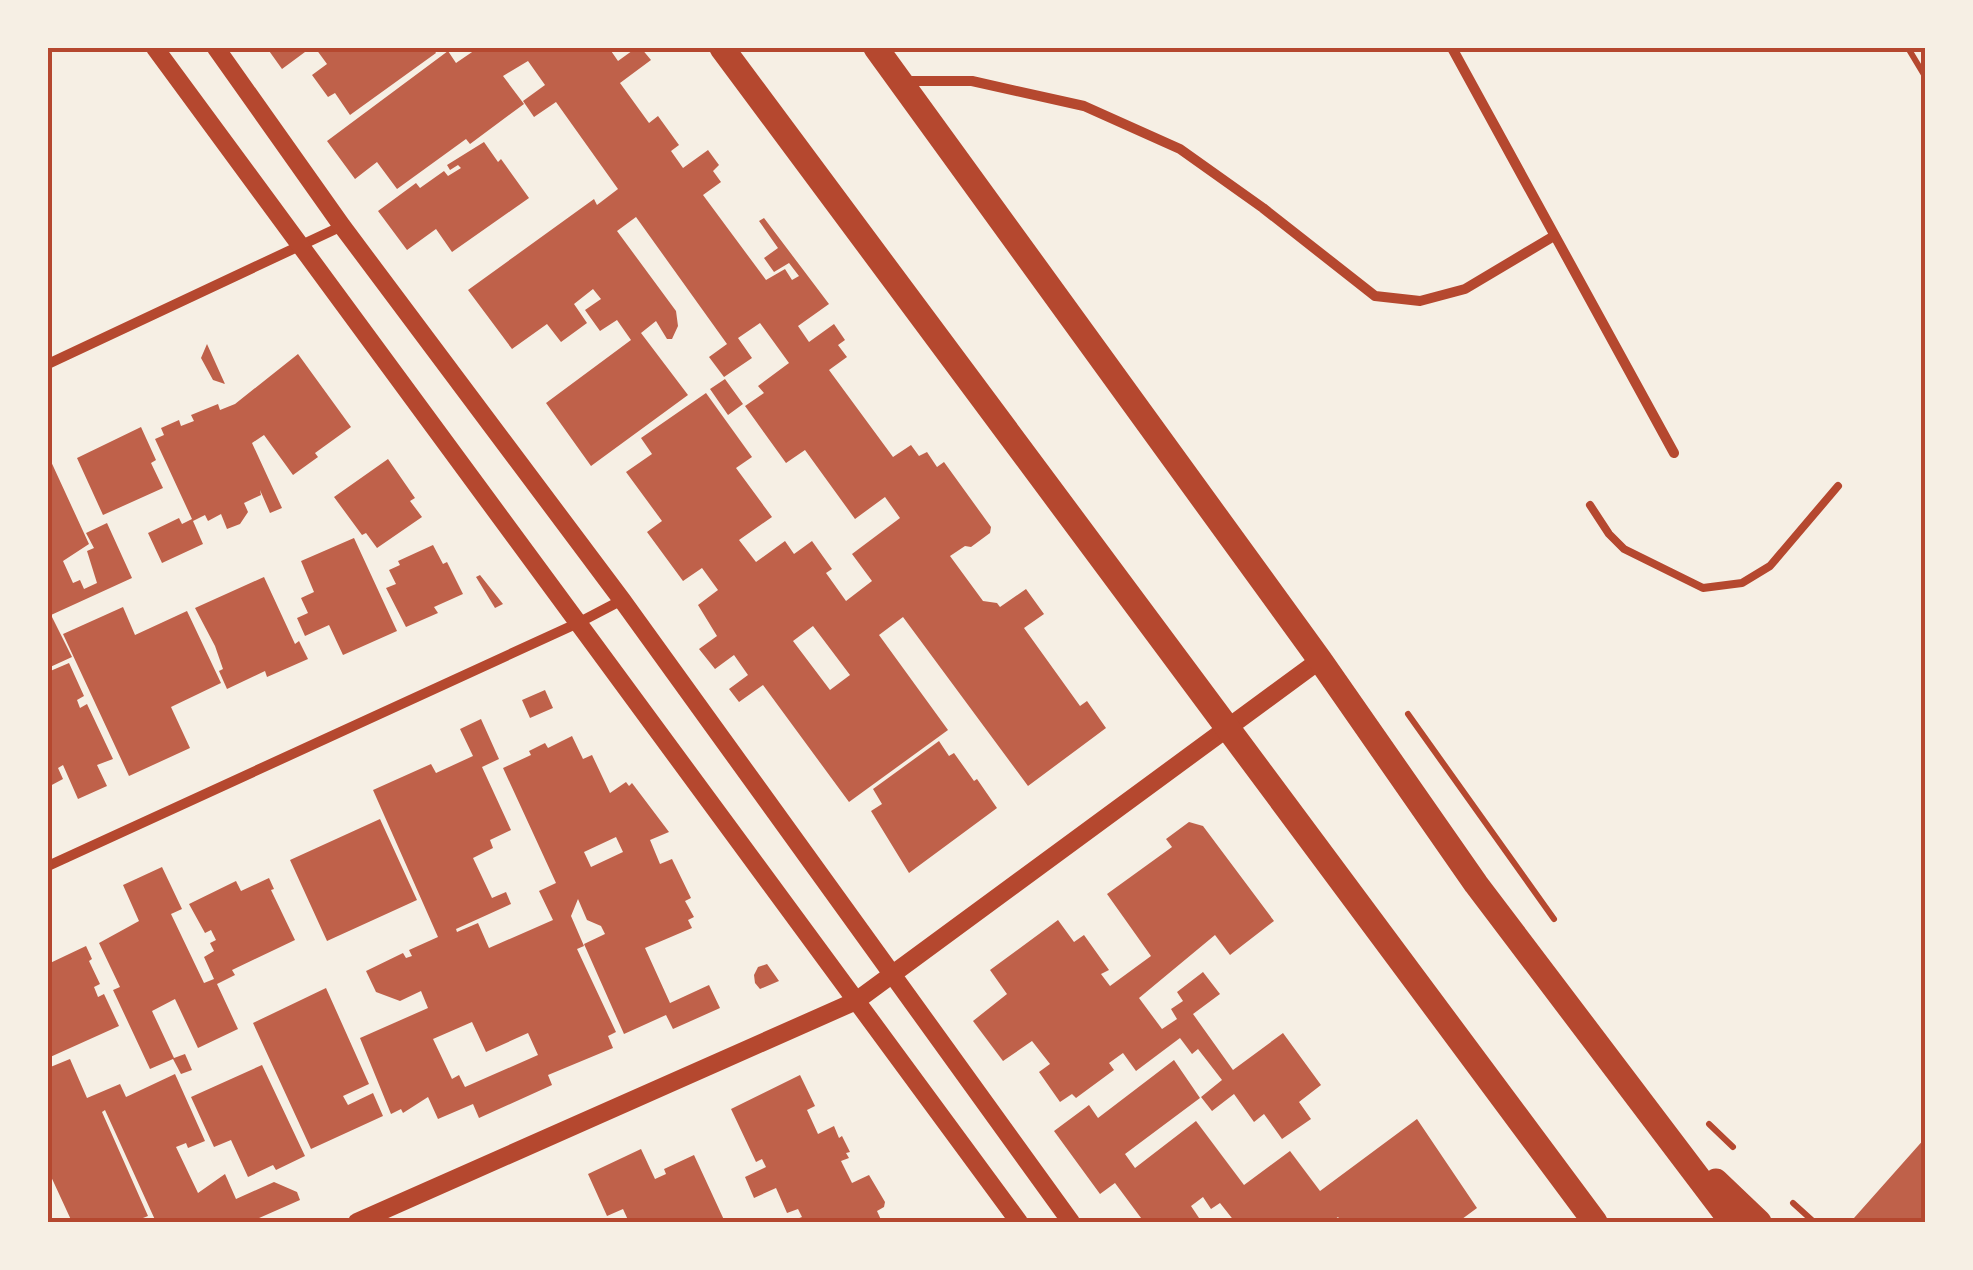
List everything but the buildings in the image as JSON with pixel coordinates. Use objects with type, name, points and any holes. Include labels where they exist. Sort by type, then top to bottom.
[{"type":"main road","points":[[722,48],[1594,1222]]},
{"type":"main road","points":[[876,48],[1320,660],[1476,884],[1732,1222]]},
{"type":"main road","points":[[1654,1123],[1759,1222]]},
{"type":"street","points":[[156,48],[299,248],[1019,1222]]},
{"type":"street","points":[[216,48],[342,226],[622,600],[1072,1222]]},
{"type":"street","points":[[1452,48],[1674,453]]},
{"type":"street","points":[[900,80],[972,81],[1084,106],[1180,149],[1375,296],[1420,301],[1465,289],[1554,236]]},
{"type":"street","points":[[48,364],[342,226]]},
{"type":"street","points":[[48,866],[622,600]]},
{"type":"street","points":[[358,1222],[856,1000],[1320,660]]},
{"type":"lane","points":[[1590,505],[1624,549],[1703,588],[1742,583],[1770,566],[1838,486]]},
{"type":"path","points":[[1908,48],[1926,78]]}]
